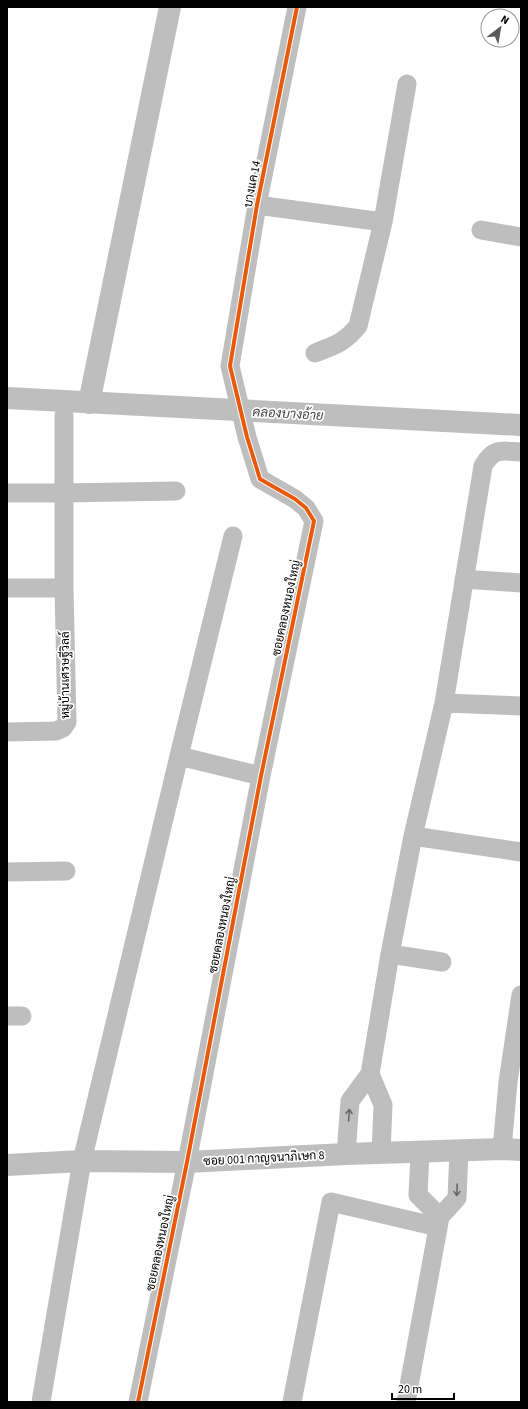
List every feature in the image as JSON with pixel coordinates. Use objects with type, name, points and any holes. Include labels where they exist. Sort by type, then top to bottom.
[{"type":"street","name":"บางแค 14","points":[[260,479],[247,437],[230,366],[258,205],[297,7]]},
{"type":"street","points":[[315,353],[340,343],[350,336],[358,326],[383,222],[406,84]]},
{"type":"street","points":[[258,205],[383,222]]},
{"type":"street","points":[[481,230],[521,237]]},
{"type":"street","name":"หมู่บ้านเศรษฐีวิลล์","points":[[7,732],[56,731],[64,728],[67,722],[64,588],[64,416]]},
{"type":"street","points":[[346,1154],[350,1101],[370,1074],[390,954],[413,836],[444,704],[483,466],[489,456],[500,451],[521,452]]},
{"type":"street","name":"ซอยคลองหนองใหญ่","points":[[138,1402],[187,1162],[261,776],[314,521],[306,508],[295,499],[260,479]]},
{"type":"street","points":[[7,493],[176,491]]},
{"type":"street","points":[[41,1402],[82,1161],[233,536]]},
{"type":"street","points":[[464,579],[521,583]]},
{"type":"street","points":[[7,588],[64,588]]},
{"type":"street","points":[[444,704],[521,706]]},
{"type":"street","points":[[179,756],[261,776]]},
{"type":"street","points":[[413,836],[521,852]]},
{"type":"street","points":[[7,872],[66,871]]},
{"type":"street","points":[[390,954],[442,962]]},
{"type":"street","points":[[512,1150],[508,1082],[521,995]]},
{"type":"street","points":[[370,1074],[383,1105],[381,1153]]},
{"type":"street","name":"ซอย 001 กาญจนาภิเษก 8","points":[[7,1165],[82,1161],[187,1162],[346,1154],[512,1150]]},
{"type":"street","points":[[406,1402],[439,1222],[457,1198],[458,1151]]},
{"type":"street","points":[[420,1152],[418,1195],[439,1222]]},
{"type":"street","points":[[292,1402],[331,1202],[439,1222]]},
{"type":"waterway","points":[[89,403],[170,7]]},
{"type":"waterway","name":"คลองบางอ้าย","points":[[7,398],[521,425]]},
{"type":"cycle path","points":[[138,1402],[187,1162],[261,776],[314,521],[306,508],[295,499],[260,479],[247,437],[230,366],[257,205],[297,7]]}]
